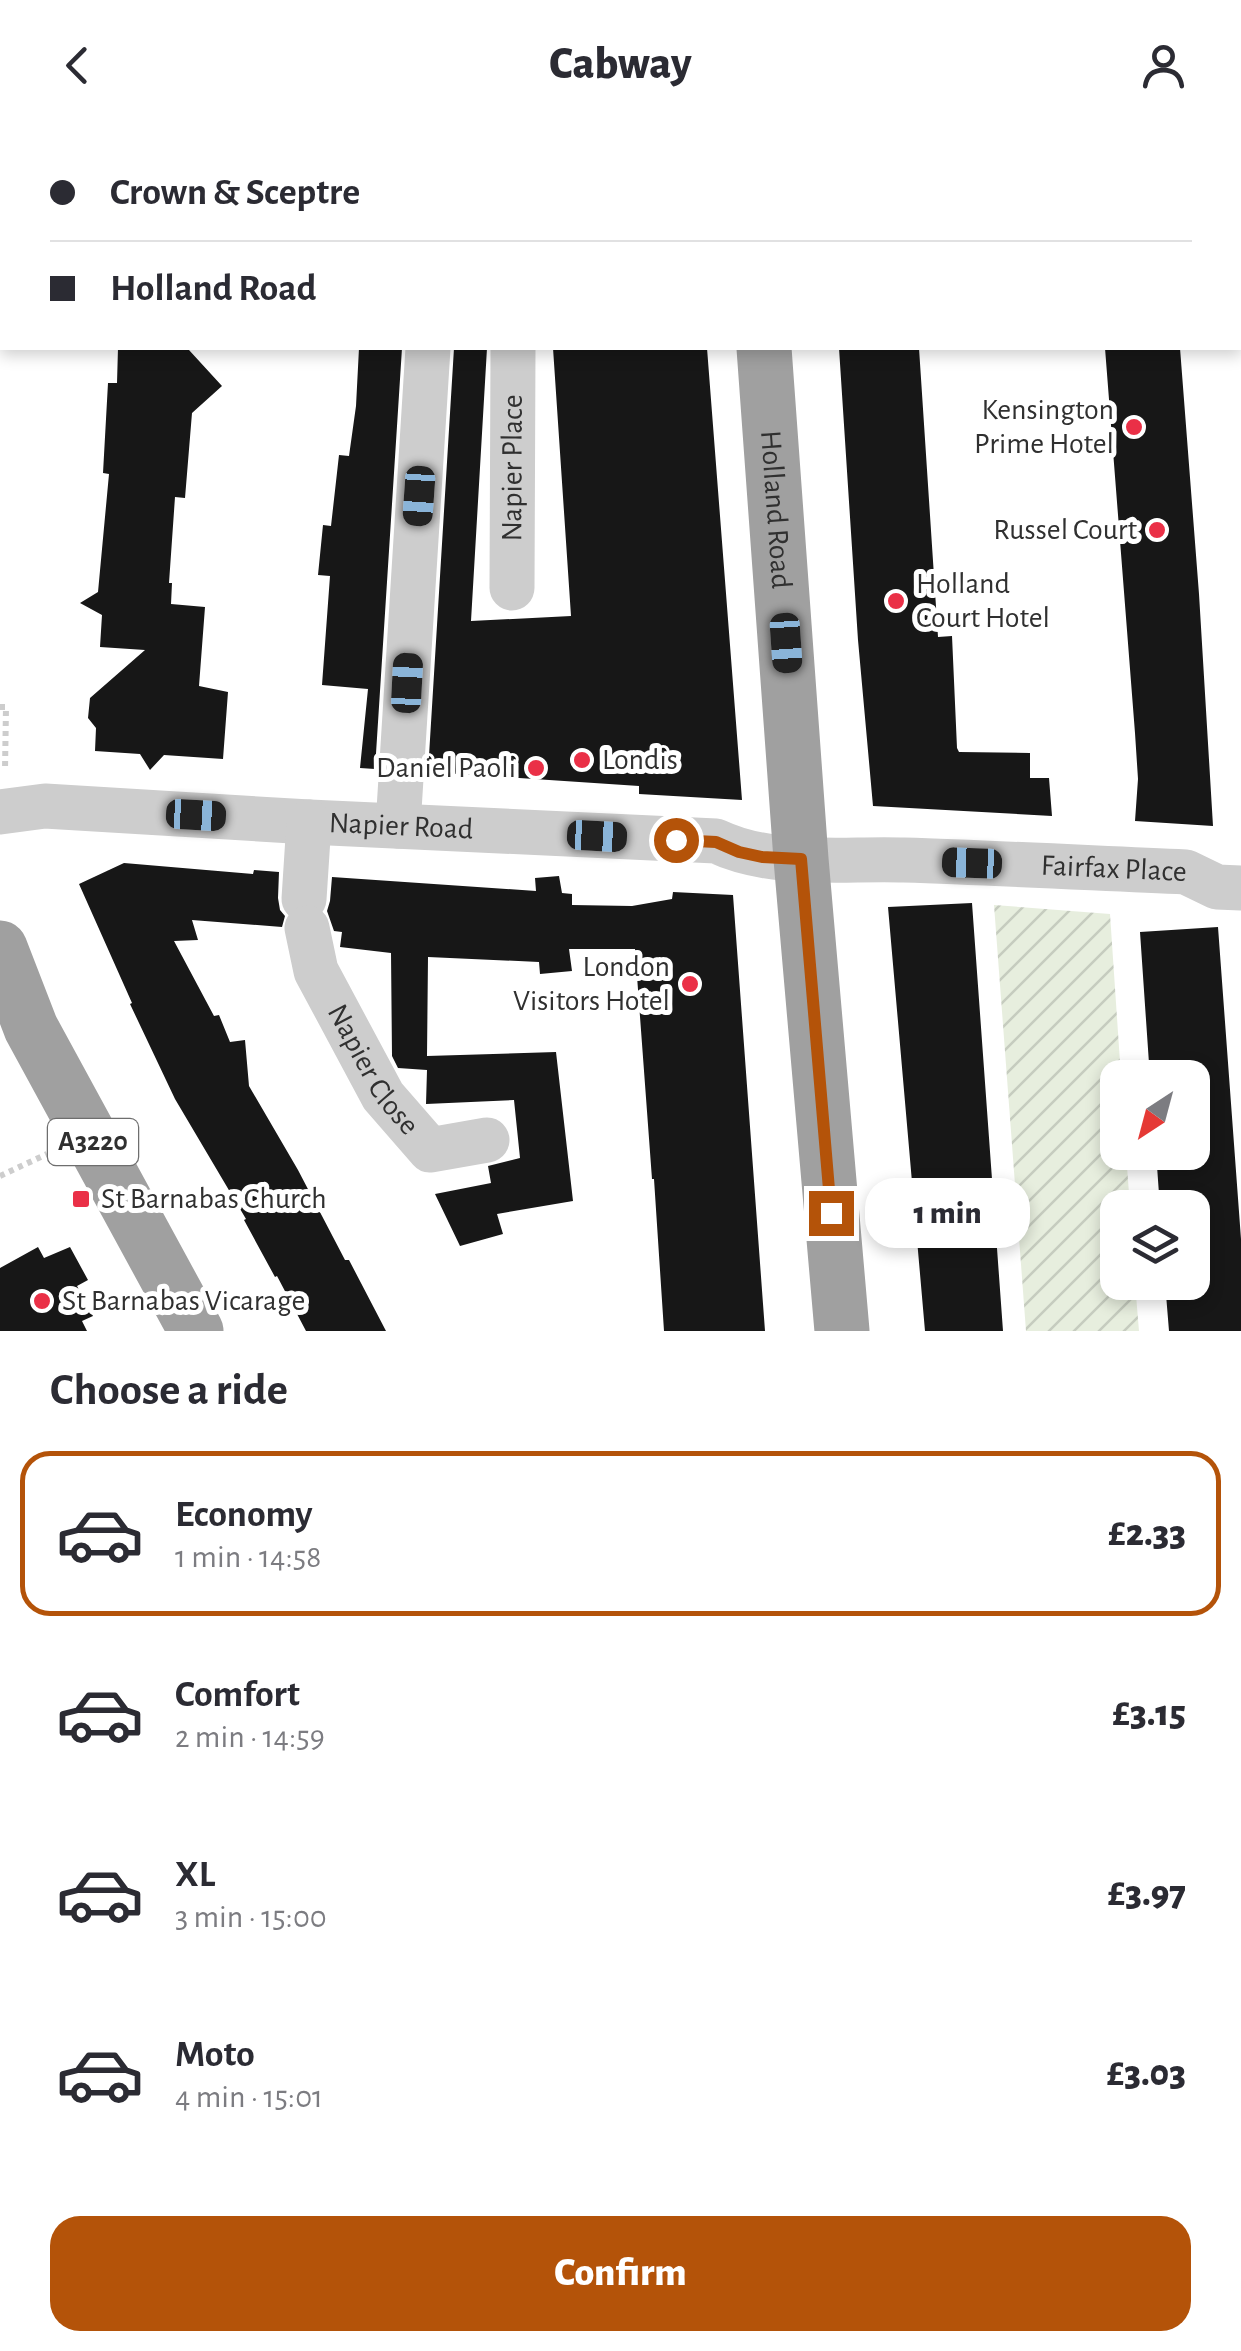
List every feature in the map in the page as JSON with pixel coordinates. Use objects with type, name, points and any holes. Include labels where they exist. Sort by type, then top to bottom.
[{"type":"highway","name":"Holland Road","points":[[764,350],[801,859],[842,1331]]},
{"type":"highway","name":"A3220","points":[[0,948],[31,1028],[196,1331]]},
{"type":"street","points":[[398,826],[428,350]]},
{"type":"street","name":"Napier Place","points":[[512,588],[514,350]]},
{"type":"street","name":"Napier Road","points":[[5,796],[46,806],[716,842],[762,857],[801,859]]},
{"type":"street","name":"Napier Close","points":[[309,822],[306,914],[316,971],[383,1096],[430,1150],[487,1140]]},
{"type":"street","name":"Fairfax Place","points":[[801,859],[1186,872],[1217,887],[1241,888]]},
{"type":"path","points":[[0,707],[6,708],[5,796]]},
{"type":"green space","points":[[994,905],[1110,914],[1120,1060],[1100,1060],[1100,1170],[1127,1170],[1129,1190],[1100,1190],[1100,1300],[1136,1300],[1139,1331],[1026,1331]]},
{"type":"building","points":[[118,350],[189,350],[222,386],[192,413],[185,498],[175,497],[169,583],[171,604],[205,607],[199,686],[228,692],[223,759],[164,755],[150,770],[140,754],[95,751],[96,728],[88,718],[90,698],[145,650],[100,647],[102,615],[80,603],[98,592],[109,474],[103,473],[108,383],[117,383]]},
{"type":"building","points":[[359,350],[402,350],[375,769],[360,768],[368,689],[322,685],[330,576],[318,575],[323,525],[331,526],[339,455],[349,456]]},
{"type":"building","points":[[454,350],[487,350],[471,621],[571,616],[553,350],[707,350],[742,800],[639,794],[639,786],[428,772]]},
{"type":"building","points":[[839,350],[919,350],[938,637],[952,636],[957,748],[959,752],[1030,753],[1030,778],[1049,778],[1052,816],[873,806]]},
{"type":"building","points":[[1105,350],[1180,350],[1213,826],[1135,821],[1138,779]]},
{"type":"building","points":[[124,863],[253,874],[254,870],[279,872],[278,898],[285,916],[282,927],[192,920],[198,940],[174,941],[214,1016],[219,1015],[230,1042],[245,1040],[249,1086],[386,1331],[306,1331],[175,1099],[79,884]]},
{"type":"building","points":[[559,876],[562,893],[572,894],[572,905],[632,906],[672,899],[673,892],[733,895],[765,1331],[664,1331],[635,949],[569,949],[572,971],[540,974],[539,962],[428,957],[427,1056],[556,1052],[573,1201],[497,1214],[503,1234],[460,1246],[435,1194],[491,1183],[488,1166],[520,1158],[514,1100],[426,1104],[427,1070],[398,1068],[392,1056],[391,953],[340,947],[342,932],[334,931],[327,911],[332,877],[536,891],[535,878]]},
{"type":"building","points":[[972,903],[1003,1331],[925,1331],[888,907]]},
{"type":"building","points":[[1218,927],[1241,1239],[1241,1331],[1169,1331],[1166,1300],[1210,1300],[1210,1190],[1159,1190],[1157,1170],[1210,1170],[1210,1060],[1149,1060],[1140,932]]},
{"type":"building","name":"St Barnabas Vicarage","points":[[38,1247],[44,1258],[70,1247],[88,1280],[77,1286],[93,1316],[82,1321],[87,1331],[0,1331],[0,1268]]},
{"type":"place","name":"Kensington Prime Hotel","points":[[1134,427]]},
{"type":"place","name":"Russel Court","points":[[1157,530]]},
{"type":"place","name":"Holland Court Hotel","points":[[896,601]]},
{"type":"place","name":"Londis","points":[[582,760]]},
{"type":"place","name":"Daniel Paoli","points":[[536,768]]},
{"type":"place","name":"London Visitors Hotel","points":[[690,984]]},
{"type":"place","name":"St Barnabas Church","points":[[81,1199]]},
{"type":"place","name":"St Barnabas Vicarage","points":[[42,1301]]},
{"type":"route","points":[[676,840],[716,842],[762,857],[801,859],[831,1213]]}]
